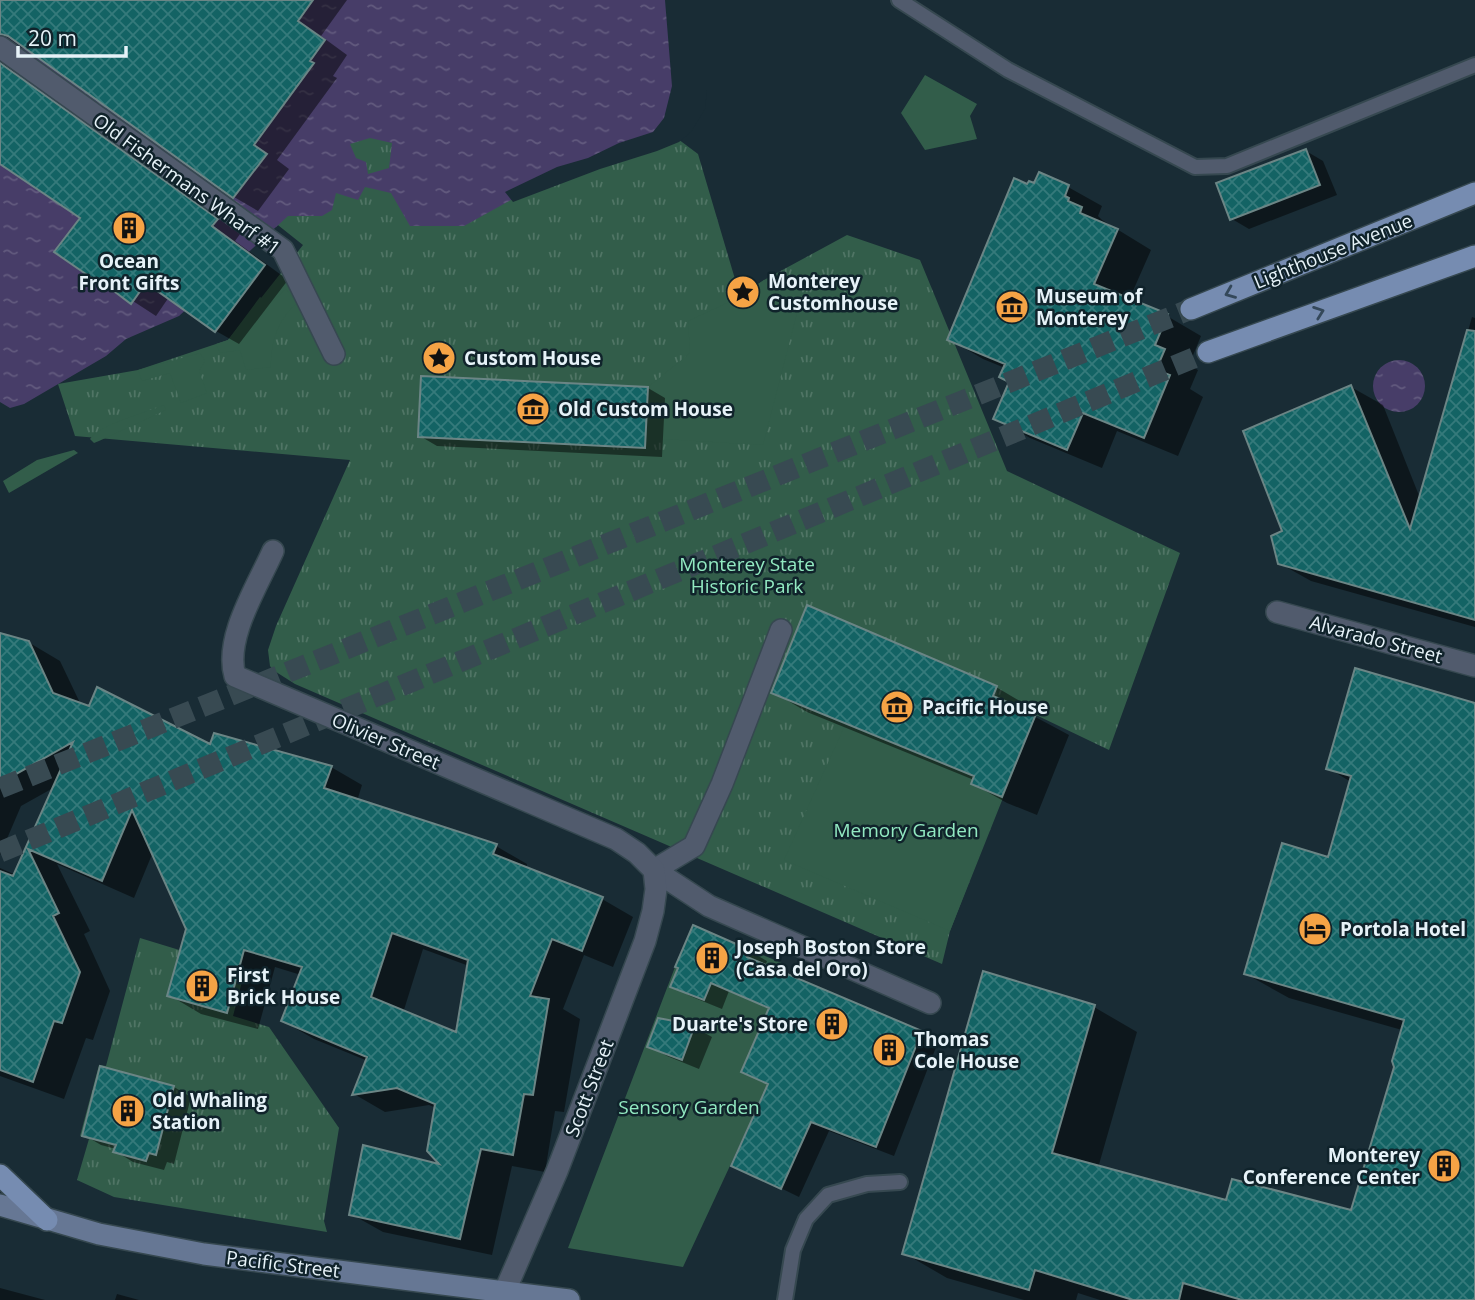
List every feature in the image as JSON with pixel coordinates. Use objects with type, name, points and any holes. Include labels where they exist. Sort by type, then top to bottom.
[{"type":"main road","name":"Lighthouse Avenue","points":[[1191,309],[1475,193]]},
{"type":"main road","points":[[1208,352],[1475,256]]},
{"type":"main road","points":[[0,1175],[47,1220]]},
{"type":"main road","name":"Pacific Street","points":[[0,1205],[99,1234],[204,1254],[503,1295],[569,1300]]},
{"type":"street","name":"Old Fishermans Wharf #1","points":[[0,47],[283,250],[334,354]]},
{"type":"street","name":"Olivier Street","points":[[273,551],[234,637],[231,657],[235,676],[616,839],[637,853],[654,870]]},
{"type":"street","name":"Alvarado Street","points":[[1278,612],[1475,666]]},
{"type":"street","points":[[780,630],[722,784],[694,846],[654,870],[709,906],[930,1003]]},
{"type":"street","name":"Scott Street","points":[[503,1295],[557,1171],[645,941],[656,889],[654,870]]},
{"type":"lane","points":[[899,0],[1008,70],[1195,167],[1227,166],[1475,65]]},
{"type":"lane","points":[[785,1300],[797,1240],[806,1219],[828,1195],[867,1184],[900,1182]]},
{"type":"green space","name":"Monterey State Historic Park","points":[[551,44],[698,154],[740,296],[847,235],[920,260],[1007,471],[1180,553],[1109,750],[1036,715],[950,931],[942,964],[295,684],[273,670],[268,650],[276,626],[350,460],[75,436],[58,384],[138,370],[228,340],[303,245],[239,194]]},
{"type":"green space","points":[[925,75],[977,104],[970,116],[977,139],[925,150],[901,113]]},
{"type":"green space","points":[[764,280],[797,313],[763,445],[645,438],[648,387],[690,353],[688,321],[740,297]]},
{"type":"green space","points":[[286,289],[297,303],[284,317],[276,332],[271,367],[246,370],[240,350],[220,353],[216,344],[228,340],[260,297],[271,303]]},
{"type":"green space","points":[[200,353],[205,361],[199,371],[207,393],[181,403],[170,373],[142,381],[138,370]]},
{"type":"green space","points":[[164,405],[166,410],[99,441],[94,443],[90,439],[113,424]]},
{"type":"green space","points":[[74,450],[78,453],[9,493],[3,481],[37,460]]},
{"type":"green space","name":"Memory Garden","points":[[846,723],[974,776],[971,784],[1002,797],[950,931],[784,860]]},
{"type":"green space","points":[[140,938],[245,970],[233,1016],[269,1027],[339,1128],[324,1221],[327,1232],[114,1197],[77,1180],[89,1139],[80,1136],[99,1065],[106,1066]]},
{"type":"green space","name":"Sensory Garden","points":[[750,950],[787,965],[741,1072],[773,1086],[748,1127],[683,1267],[568,1248],[675,967],[732,992]]},
{"type":"water","points":[[0,0],[703,0],[688,130],[511,200],[464,226],[410,226],[391,193],[365,187],[358,200],[336,193],[332,210],[322,216],[288,216],[179,316],[126,339],[106,356],[24,404],[10,408],[0,402]],"holes":[[[370,138],[392,143],[389,168],[368,174],[366,162],[356,158],[350,144]]]},
{"type":"water","points":[[1399,360],[1409,362],[1417,368],[1423,376],[1423,396],[1417,404],[1409,410],[1399,412],[1389,410],[1381,404],[1375,396],[1373,386],[1375,376],[1381,368],[1389,362]]},
{"type":"pier","points":[[665,0],[707,0],[705,109],[691,132],[679,142],[657,151],[513,202],[505,192],[557,167],[588,158],[619,143],[653,132],[664,118],[672,86]]},
{"type":"building","points":[[0,0],[313,0],[298,21],[325,40],[310,61],[314,63],[254,145],[267,154],[233,198],[8,36],[0,34]]},
{"type":"building","points":[[0,63],[218,219],[212,226],[265,265],[215,332],[146,283],[131,304],[98,279],[96,281],[54,252],[80,218],[0,164]]},
{"type":"building","points":[[1306,149],[1320,185],[1230,220],[1216,183]]},
{"type":"building","name":"Museum of Monterey","points":[[1039,172],[1069,185],[1065,196],[1069,198],[1068,201],[1082,207],[1080,213],[1118,229],[1094,284],[1168,314],[1155,345],[1165,349],[1156,370],[1170,375],[1144,438],[1083,413],[1067,450],[993,419],[1009,382],[999,377],[1005,364],[947,340],[1014,178],[1027,184],[1029,181],[1034,183]]},
{"type":"building","points":[[1467,330],[1475,331],[1475,620],[1278,564],[1271,536],[1282,531],[1243,431],[1351,385],[1410,529]]},
{"type":"building","name":"Old Custom House","points":[[421,376],[648,387],[645,448],[418,437]]},
{"type":"building","name":"Pacific House","points":[[807,605],[997,686],[993,696],[1036,714],[1002,797],[971,784],[974,776],[771,693]]},
{"type":"building","points":[[0,633],[29,641],[53,693],[89,706],[97,687],[210,744],[214,733],[332,766],[324,788],[497,844],[493,854],[603,897],[582,951],[552,939],[530,996],[549,999],[533,1095],[524,1094],[513,1155],[481,1149],[460,1239],[349,1215],[363,1145],[439,1164],[427,1151],[435,1104],[397,1088],[352,1095],[367,1057],[281,1021],[302,967],[244,950],[227,1013],[167,996],[186,929],[132,810],[102,881],[28,849],[59,913],[53,916],[80,972],[62,1023],[54,1021],[33,1082],[0,1070],[0,871],[13,876],[73,742],[0,783]],"holes":[[[392,933],[468,960],[456,1032],[371,997]]]},
{"type":"building","points":[[1355,668],[1475,703],[1475,1300],[1242,1300],[1183,1283],[1179,1300],[1133,1300],[1035,1270],[1029,1290],[902,1254],[983,971],[1095,1005],[1052,1153],[1226,1200],[1232,1179],[1351,1210],[1394,1067],[1392,1061],[1404,1020],[1244,974],[1282,843],[1328,857],[1351,776],[1326,769]]},
{"type":"building","points":[[693,925],[750,950],[747,957],[922,1031],[876,1147],[811,1122],[781,1189],[731,1166],[768,1084],[741,1072],[769,1008],[711,983],[704,1000],[670,987],[678,968],[675,967]]},
{"type":"building","points":[[658,1018],[695,1025],[682,1060],[647,1047]]},
{"type":"building","name":"Old Whaling Station","points":[[100,1066],[174,1086],[156,1155],[149,1153],[146,1161],[113,1152],[116,1145],[82,1136]]},
{"type":"tunnel","points":[[0,788],[1191,309]]},
{"type":"tunnel","points":[[0,852],[1208,352]]},
{"type":"place","name":"Ocean Front Gifts","points":[[129,228]]},
{"type":"place","name":"Monterey Customhouse","points":[[743,292]]},
{"type":"place","name":"Museum of Monterey","points":[[1012,307]]},
{"type":"place","name":"Custom House","points":[[439,358]]},
{"type":"place","name":"Old Custom House","points":[[533,409]]},
{"type":"place","name":"Pacific House","points":[[897,707]]},
{"type":"place","name":"Portola Hotel","points":[[1315,929]]},
{"type":"place","name":"Joseph Boston Store (Casa del Oro)","points":[[712,958]]},
{"type":"place","name":"First Brick House","points":[[202,986]]},
{"type":"place","name":"Duarte's Store","points":[[832,1024]]},
{"type":"place","name":"Thomas Cole House","points":[[889,1050]]},
{"type":"place","name":"Old Whaling Station","points":[[128,1111]]},
{"type":"place","name":"Monterey Conference Center","points":[[1444,1166]]}]
